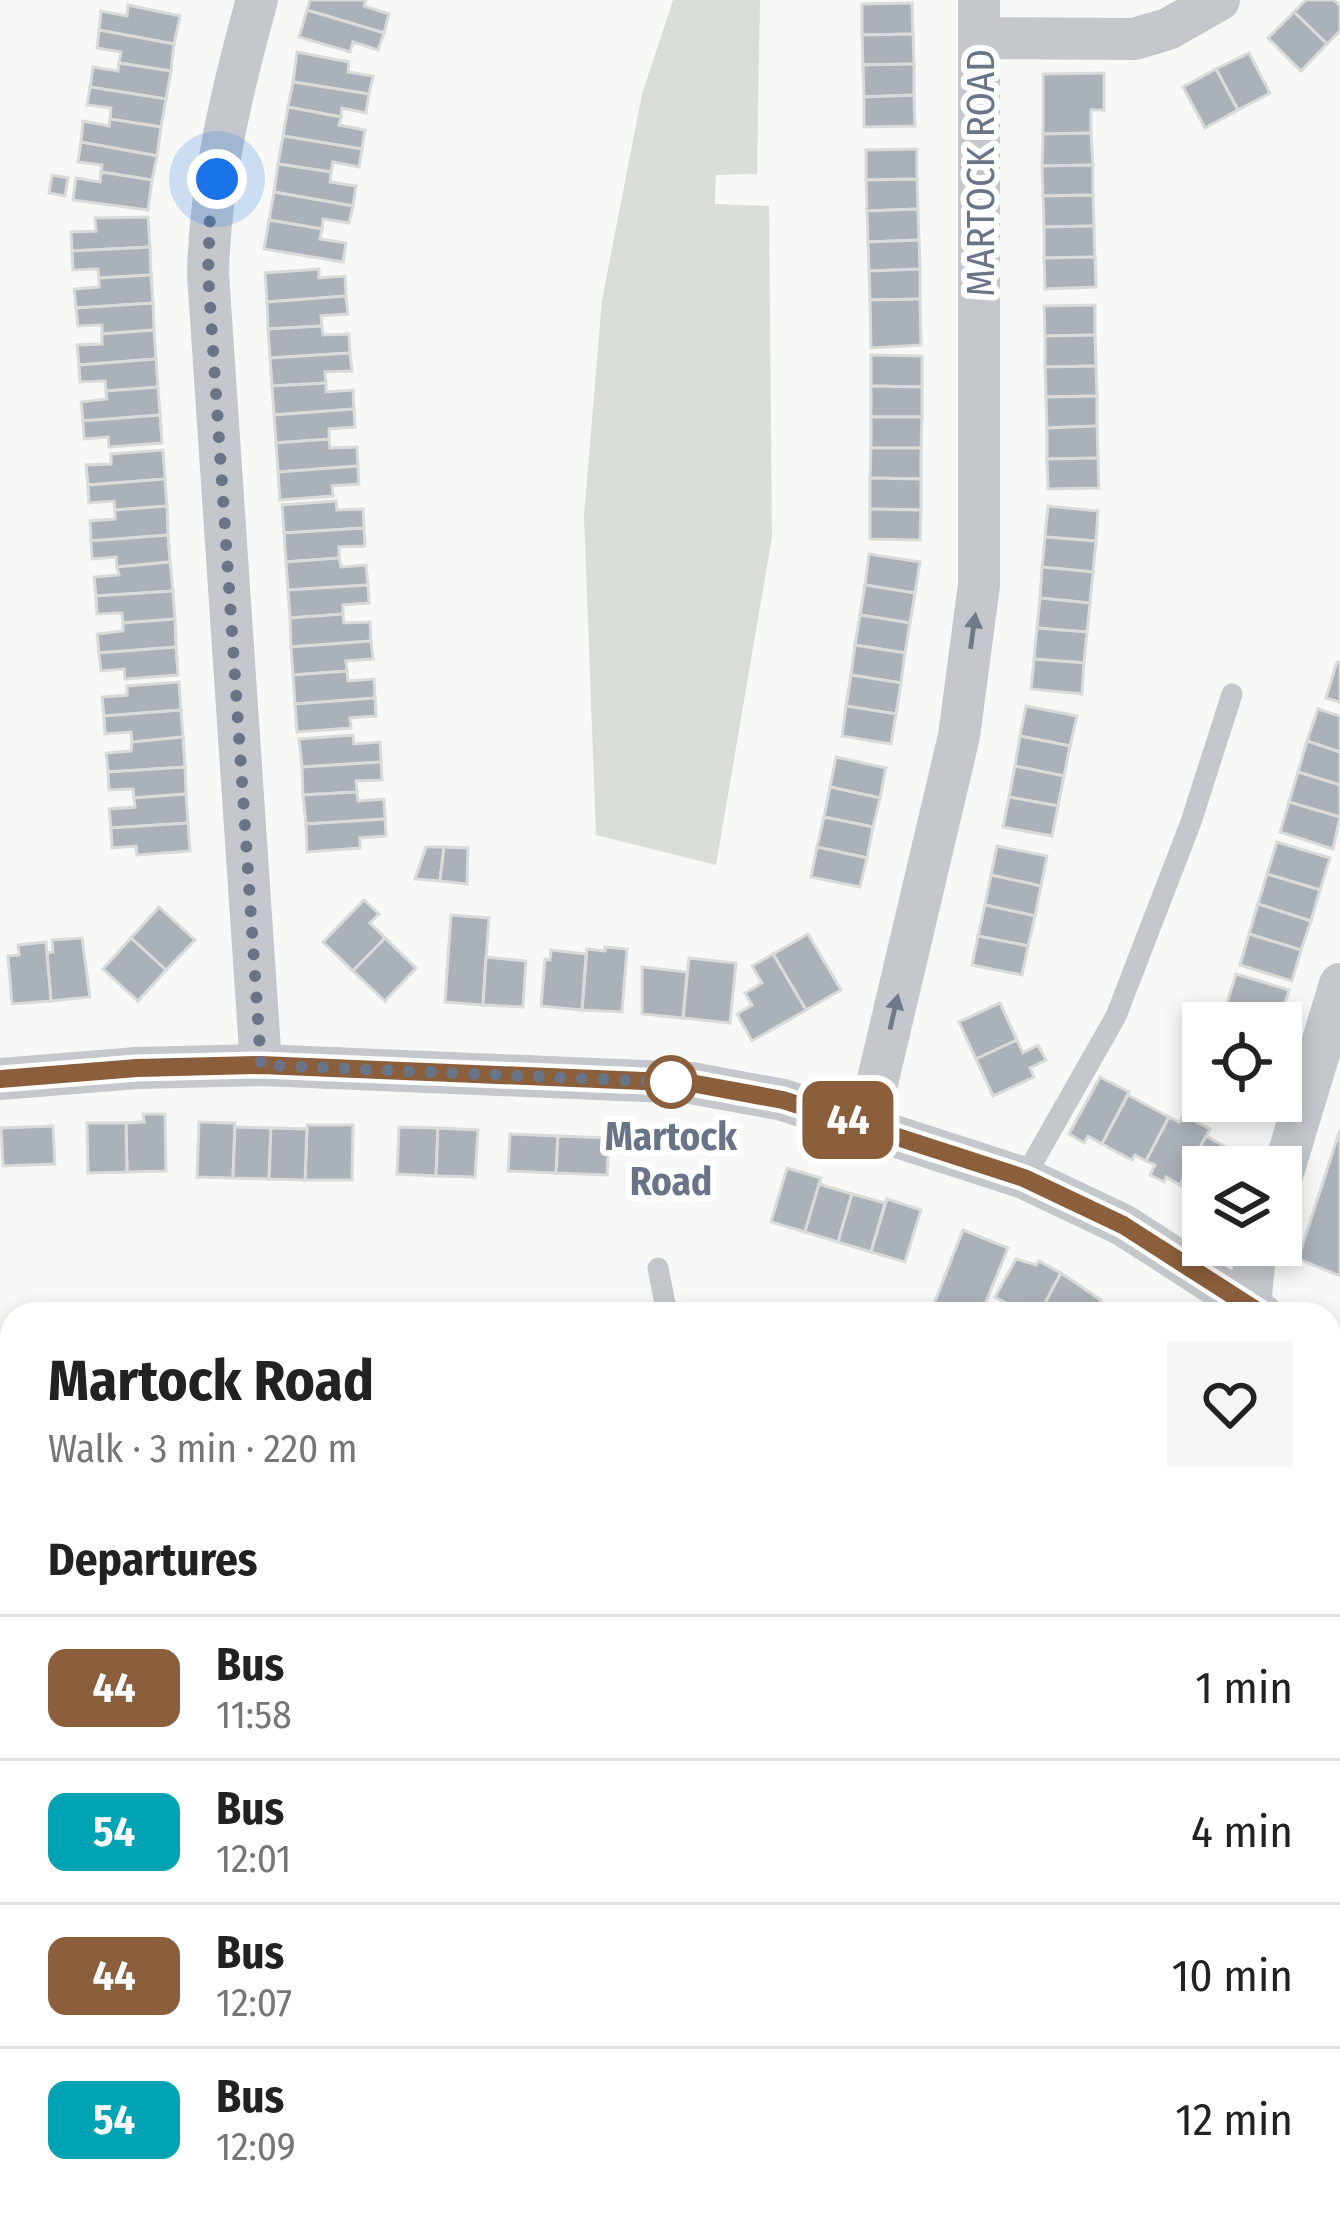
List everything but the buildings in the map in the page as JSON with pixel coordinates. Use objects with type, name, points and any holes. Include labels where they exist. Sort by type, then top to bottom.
[{"type":"street","points":[[257,0],[237,70],[210,215],[208,274],[261,1065]]},
{"type":"street","points":[[980,19],[1134,39],[1168,29],[1219,0]]},
{"type":"street","name":"MARTOCK ROAD","points":[[867,1126],[959,736],[979,585],[980,19]]},
{"type":"street","points":[[1291,1146],[1340,984]]},
{"type":"street","points":[[0,1079],[137,1068],[261,1065],[691,1083],[783,1100],[1024,1178],[1123,1225],[1245,1302]]},
{"type":"street","points":[[1256,1266],[1256,1302]]},
{"type":"lane","points":[[1024,1178],[1124,999],[1191,822],[1232,694]]},
{"type":"lane","points":[[658,1268],[665,1302]]},
{"type":"shaded area","points":[[673,0],[760,0],[757,174],[716,175],[715,204],[769,206],[772,537],[716,865],[596,835],[584,516],[602,300],[642,94]]},
{"type":"bus line","name":"44","points":[[0,1079],[137,1068],[261,1065],[691,1083],[783,1100],[1024,1178],[1123,1225],[1244,1302]]},
{"type":"place","name":"Martock Road","points":[[671,1082]]},
{"type":"route","points":[[217,179],[208,274],[261,1065],[691,1083],[671,1082]]}]
